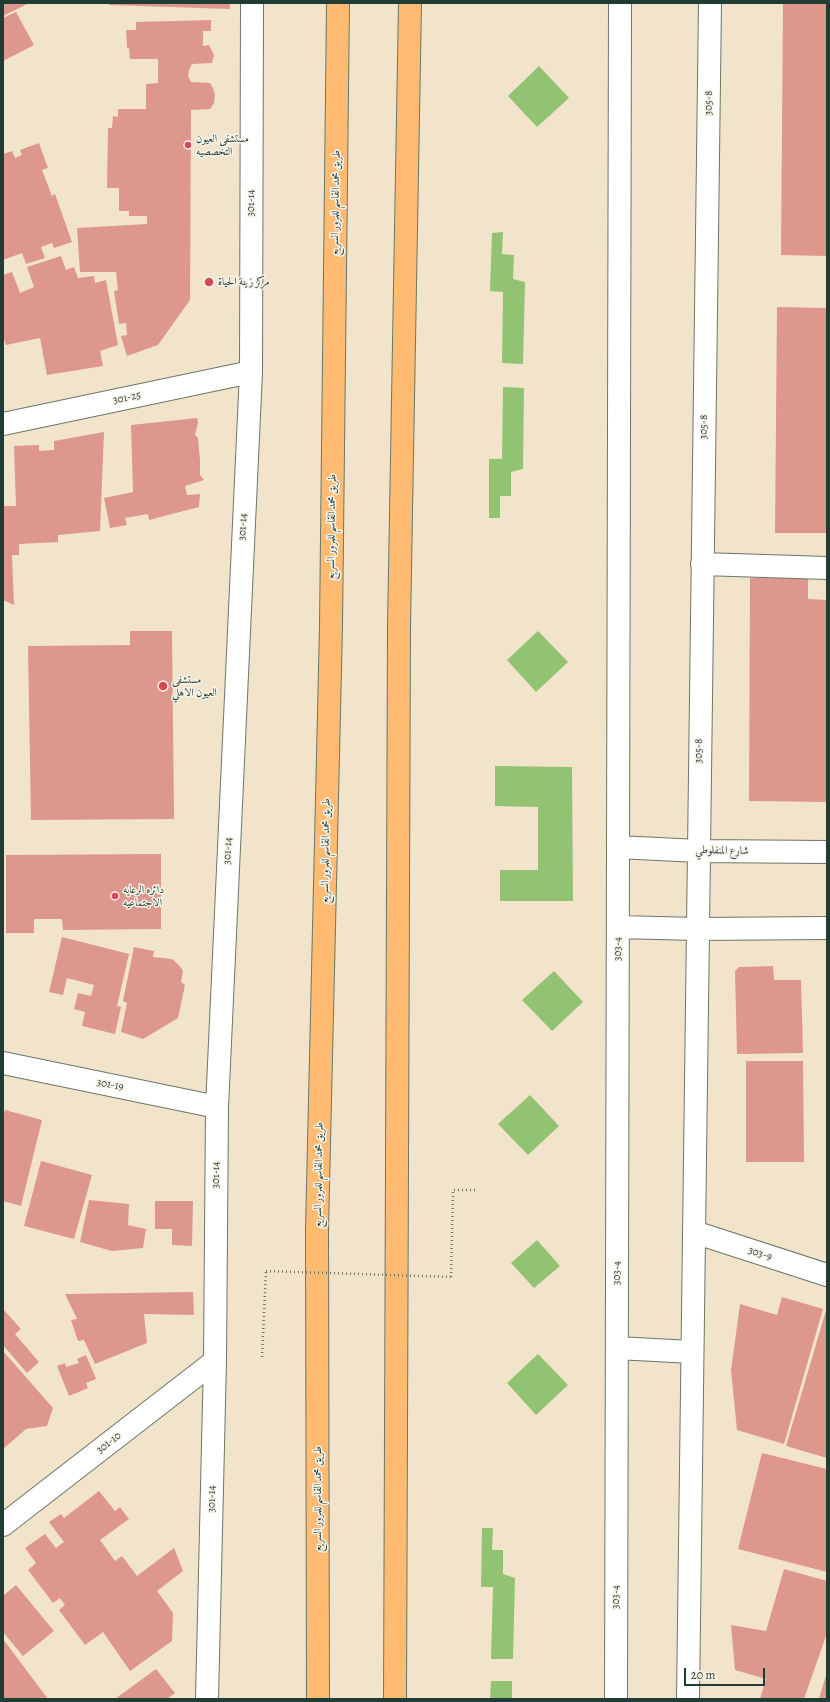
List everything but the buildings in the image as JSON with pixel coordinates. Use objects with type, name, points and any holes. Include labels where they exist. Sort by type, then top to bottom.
[{"type":"highway","name":"طريق محمد القاسم للمرور السريع","points":[[318,1699],[317,1229],[331,634],[338,3]]},
{"type":"highway","points":[[395,1699],[399,626],[410,3]]},
{"type":"street","name":"301-14","points":[[207,1699],[215,1360],[217,1107],[251,372],[252,3]]},
{"type":"street","points":[[618,847],[620,3]]},
{"type":"street","name":"305-8","points":[[698,851],[710,3]]},
{"type":"street","name":"301-25","points":[[3,424],[251,372]]},
{"type":"street","points":[[702,564],[827,568]]},
{"type":"street","name":"شارع المنفلوطي","points":[[618,847],[698,851],[827,852]]},
{"type":"street","name":"303-4","points":[[616,1699],[618,847]]},
{"type":"street","points":[[688,1699],[698,851]]},
{"type":"street","points":[[618,927],[697,929],[827,928]]},
{"type":"street","name":"301-19","points":[[3,1063],[217,1107]]},
{"type":"street","name":"303-9","points":[[694,1232],[827,1275]]},
{"type":"street","points":[[616,1348],[692,1352]]},
{"type":"street","name":"301-10","points":[[3,1525],[215,1360]]},
{"type":"path","points":[[262,1357],[266,1271],[450,1278],[453,1190],[475,1190]]},
{"type":"green space","points":[[539,66],[569,98],[537,127],[508,96]]},
{"type":"green space","points":[[503,232],[502,254],[514,255],[513,279],[525,282],[523,364],[502,363],[503,292],[490,291],[492,233]]},
{"type":"green space","points":[[503,387],[524,388],[523,469],[511,472],[511,496],[500,496],[500,518],[489,518],[489,459],[502,459]]},
{"type":"green space","points":[[538,631],[568,662],[536,692],[507,660]]},
{"type":"green space","points":[[495,766],[572,767],[573,901],[500,901],[500,870],[538,870],[538,807],[495,806]]},
{"type":"green space","points":[[554,971],[583,1002],[552,1031],[522,1000]]},
{"type":"green space","points":[[530,1095],[559,1126],[528,1155],[498,1124]]},
{"type":"green space","points":[[537,1240],[560,1266],[534,1288],[511,1263]]},
{"type":"green space","points":[[538,1354],[568,1385],[536,1415],[507,1383]]},
{"type":"green space","points":[[482,1528],[493,1528],[492,1550],[503,1550],[503,1574],[515,1578],[513,1659],[491,1659],[493,1587],[481,1587]]},
{"type":"green space","points":[[491,1681],[512,1681],[512,1699],[490,1699]]},
{"type":"place","name":"مستشفى العيون التخصصيه","points":[[188,145]]},
{"type":"place","name":"مركز زينة الحياة","points":[[209,282]]},
{"type":"place","name":"مستشفى العيون الاهلي","points":[[163,686]]},
{"type":"place","name":"دائره الرعايه الاجتماعيه","points":[[115,896]]}]
